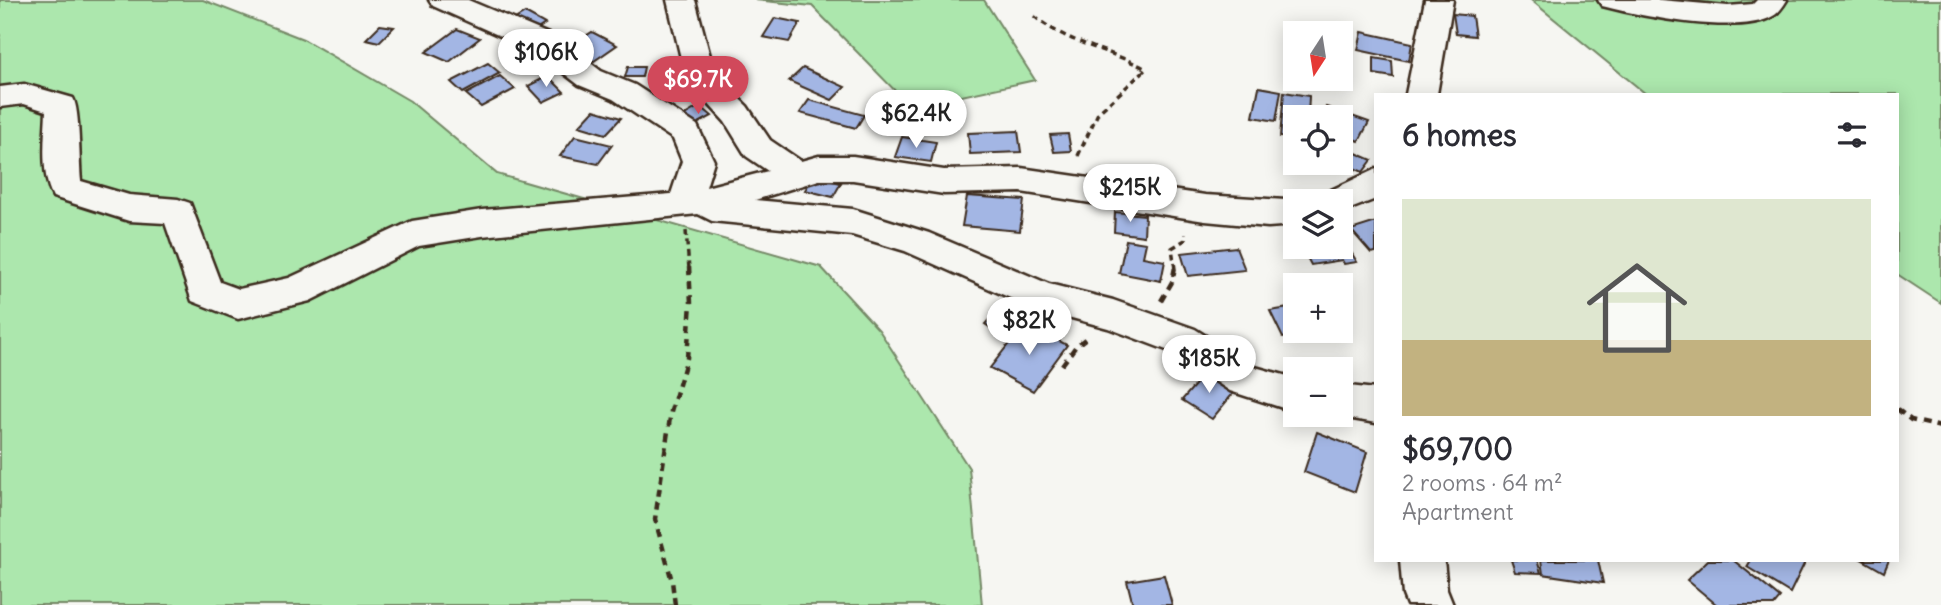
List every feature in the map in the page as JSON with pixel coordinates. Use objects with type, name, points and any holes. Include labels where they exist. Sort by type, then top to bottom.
[{"type":"street","points":[[443,0],[547,45],[590,78],[624,92],[686,134],[698,161],[684,205]]},
{"type":"street","points":[[681,0],[701,79],[736,114],[758,148],[797,174]]},
{"type":"street","points":[[1421,93],[1439,0]]},
{"type":"street","points":[[1612,0],[1690,12],[1737,15],[1764,10],[1773,0]]},
{"type":"street","points":[[0,97],[24,94],[62,104],[61,152],[65,188],[129,208],[178,212],[205,291],[238,304],[298,291],[411,234],[482,223],[684,205],[819,168],[853,168],[944,183],[1021,180],[1205,208],[1268,215],[1283,213]]},
{"type":"street","points":[[1353,195],[1368,189],[1374,183]]},
{"type":"street","points":[[684,205],[853,222],[917,242],[1041,296],[1114,315],[1182,340],[1244,380],[1283,392]]},
{"type":"street","points":[[1353,403],[1374,406]]},
{"type":"street","points":[[1422,562],[1425,595],[1431,605]]},
{"type":"path","points":[[1034,16],[1045,28],[1065,40],[1128,57],[1146,69],[1098,113],[1073,166],[1069,187]]},
{"type":"path","points":[[675,605],[672,581],[655,520],[671,411],[687,358],[691,303],[684,205]]},
{"type":"path","points":[[1182,340],[1183,332],[1167,319],[1159,305],[1172,287],[1175,264],[1172,248],[1185,240],[1184,225],[1205,208]]},
{"type":"path","points":[[1899,410],[1911,420],[1941,427]]},
{"type":"green space","points":[[0,0],[203,0],[303,39],[410,101],[497,174],[821,267],[879,330],[969,468],[982,605],[0,605]]},
{"type":"green space","points":[[755,0],[984,0],[1035,80],[911,107],[812,6]]},
{"type":"green space","points":[[1531,0],[1941,0],[1941,303],[1899,275],[1899,93],[1645,93]]},
{"type":"building","points":[[525,13],[545,24],[533,32],[512,21]]},
{"type":"building","points":[[1453,14],[1472,16],[1475,36],[1456,34]]},
{"type":"building","points":[[775,18],[800,23],[789,42],[763,37]]},
{"type":"building","points":[[380,25],[394,27],[379,42],[366,39]]},
{"type":"building","points":[[457,29],[480,38],[449,62],[426,52]]},
{"type":"building","points":[[592,32],[617,45],[594,61],[569,47]]},
{"type":"building","points":[[1362,32],[1412,43],[1409,61],[1358,50]]},
{"type":"building","points":[[1374,58],[1392,61],[1393,77],[1374,74]]},
{"type":"building","points":[[488,63],[500,73],[463,93],[451,82]]},
{"type":"building","points":[[628,67],[644,67],[642,77],[625,77]]},
{"type":"building","points":[[803,68],[845,87],[832,100],[789,81]]},
{"type":"building","points":[[500,76],[515,89],[481,107],[466,94]]},
{"type":"building","points":[[548,76],[564,92],[543,102],[528,86]]},
{"type":"building","points":[[1259,87],[1281,91],[1276,121],[1253,117]]},
{"type":"building","points":[[1284,92],[1309,96],[1309,105],[1283,105],[1283,137],[1280,137]]},
{"type":"building","points":[[809,100],[864,115],[856,128],[800,113]]},
{"type":"building","points":[[700,106],[712,116],[695,125],[683,116]]},
{"type":"building","points":[[594,110],[621,118],[606,134],[579,126]]},
{"type":"building","points":[[1353,116],[1369,122],[1359,141],[1353,139]]},
{"type":"building","points":[[1018,131],[1021,152],[970,154],[968,133]]},
{"type":"building","points":[[1068,134],[1071,151],[1054,152],[1050,135]]},
{"type":"building","points":[[575,136],[612,145],[598,164],[560,156]]},
{"type":"building","points":[[902,137],[936,142],[931,162],[895,157]]},
{"type":"building","points":[[1353,152],[1372,160],[1363,172],[1353,168]]},
{"type":"building","points":[[813,177],[841,183],[833,197],[805,190]]},
{"type":"building","points":[[967,196],[1024,200],[1020,231],[962,226]]},
{"type":"building","points":[[1115,212],[1145,215],[1144,236],[1114,232]]},
{"type":"building","points":[[1374,223],[1374,252],[1371,253],[1353,229]]},
{"type":"building","points":[[1126,240],[1146,243],[1143,257],[1165,261],[1161,281],[1119,273]]},
{"type":"building","points":[[1236,247],[1245,270],[1188,276],[1181,253]]},
{"type":"building","points":[[1353,255],[1357,262],[1344,264],[1342,260],[1311,265],[1308,259],[1353,259]]},
{"type":"building","points":[[1283,309],[1283,338],[1270,311]]},
{"type":"building","points":[[997,311],[1017,323],[1004,337],[985,324]]},
{"type":"building","points":[[1025,323],[1067,345],[1033,391],[990,368]]},
{"type":"building","points":[[1207,371],[1236,390],[1212,419],[1182,400]]},
{"type":"building","points":[[1317,432],[1367,452],[1355,492],[1304,472]]},
{"type":"building","points":[[1512,562],[1538,562],[1541,573],[1515,572]]},
{"type":"building","points":[[1541,562],[1598,562],[1603,583],[1543,574]]},
{"type":"building","points":[[1706,562],[1735,562],[1780,598],[1774,605],[1717,605],[1687,580]]},
{"type":"building","points":[[1750,562],[1805,562],[1790,593],[1747,567]]},
{"type":"building","points":[[1866,562],[1888,562],[1884,572]]},
{"type":"building","points":[[1164,575],[1172,605],[1133,605],[1127,581]]}]
